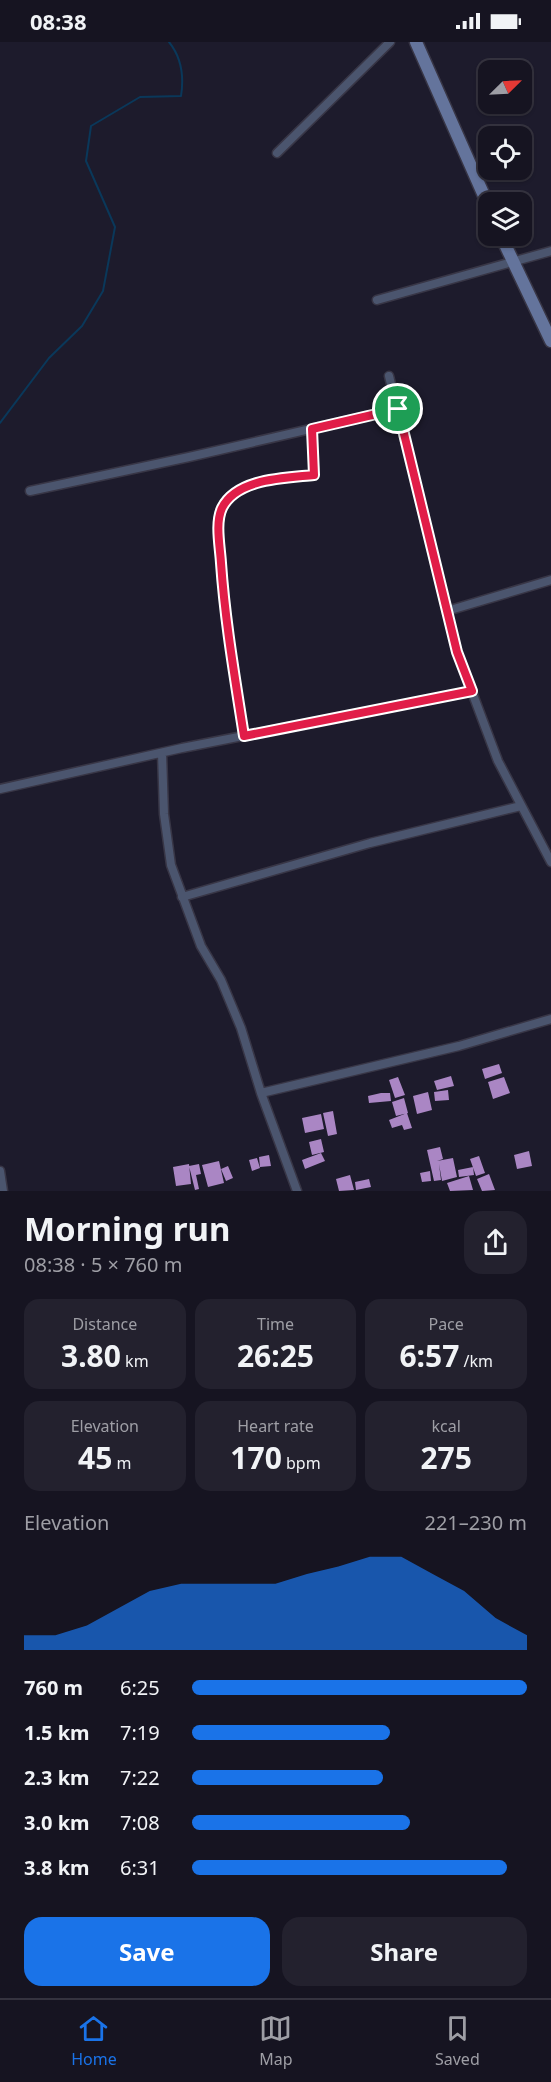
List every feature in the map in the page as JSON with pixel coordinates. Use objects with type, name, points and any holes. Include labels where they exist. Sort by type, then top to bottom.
[{"type":"street","points":[[277,153],[390,42]]},
{"type":"street","points":[[416,42],[482,192]]},
{"type":"street","points":[[506,246],[551,340]]},
{"type":"street","points":[[377,300],[551,251]]},
{"type":"street","points":[[389,376],[457,652],[498,761],[551,862]]},
{"type":"street","points":[[30,490],[398,409]]},
{"type":"street","points":[[244,736],[225,613],[218,531],[222,508],[236,494],[259,482],[314,475],[312,429]]},
{"type":"street","points":[[447,610],[551,580]]},
{"type":"street","points":[[0,789],[162,753],[472,691]]},
{"type":"street","points":[[162,753],[164,814],[171,865],[201,946],[221,980],[241,1028],[261,1093],[297,1191]]},
{"type":"street","points":[[182,897],[370,843],[521,806]]},
{"type":"street","points":[[261,1093],[459,1046],[551,1019]]},
{"type":"street","points":[[0,1171],[2,1186]]},
{"type":"building","points":[[499,1064],[502,1073],[485,1079],[482,1069]]},
{"type":"building","points":[[451,1076],[454,1086],[437,1090],[434,1081]]},
{"type":"building","points":[[398,1077],[405,1095],[395,1098],[389,1080]]},
{"type":"building","points":[[504,1077],[510,1093],[493,1099],[488,1082]]},
{"type":"building","points":[[448,1090],[449,1100],[435,1101],[434,1092]]},
{"type":"building","points":[[428,1092],[432,1110],[417,1114],[413,1096]]},
{"type":"building","points":[[390,1093],[391,1101],[369,1103],[368,1096]]},
{"type":"building","points":[[404,1098],[408,1113],[396,1116],[392,1102]]},
{"type":"building","points":[[333,1111],[337,1134],[328,1136],[323,1113]]},
{"type":"building","points":[[407,1113],[412,1128],[404,1130],[402,1125],[392,1128],[389,1120]]},
{"type":"building","points":[[321,1114],[324,1129],[305,1133],[302,1118]]},
{"type":"building","points":[[321,1139],[324,1152],[312,1155],[309,1142]]},
{"type":"building","points":[[440,1147],[443,1159],[437,1161],[453,1158],[457,1177],[442,1181],[439,1164],[441,1180],[434,1181],[427,1150]]},
{"type":"building","points":[[529,1151],[532,1166],[517,1169],[514,1155]]},
{"type":"building","points":[[321,1153],[325,1161],[305,1169],[302,1160]]},
{"type":"building","points":[[269,1155],[271,1166],[260,1167],[259,1157]]},
{"type":"building","points":[[479,1156],[485,1173],[476,1176],[470,1159]]},
{"type":"building","points":[[257,1158],[260,1168],[252,1171],[249,1160]]},
{"type":"building","points":[[219,1161],[224,1183],[208,1187],[202,1165]]},
{"type":"building","points":[[189,1164],[191,1184],[176,1186],[173,1167]]},
{"type":"building","points":[[199,1164],[201,1174],[196,1175],[199,1189],[195,1190],[189,1166]]},
{"type":"building","points":[[228,1166],[233,1178],[226,1181],[221,1169]]},
{"type":"building","points":[[473,1167],[474,1175],[459,1177],[458,1170]]},
{"type":"building","points":[[430,1171],[431,1181],[422,1182],[420,1173]]},
{"type":"building","points":[[489,1174],[495,1190],[482,1191],[477,1179]]},
{"type":"building","points":[[350,1175],[354,1190],[339,1191],[336,1179]]},
{"type":"building","points":[[469,1176],[473,1190],[450,1191],[447,1183]]},
{"type":"building","points":[[369,1179],[371,1187],[356,1190],[355,1182]]},
{"type":"waterway","points":[[0,423],[49,358],[82,326],[103,291],[115,227],[86,161],[91,126],[140,97],[181,96],[181,68],[177,55],[169,42]]},
{"type":"route","points":[[398,409],[457,652],[472,691],[244,736],[225,613],[218,531],[222,508],[236,494],[259,482],[314,475],[312,429],[398,409]]}]
